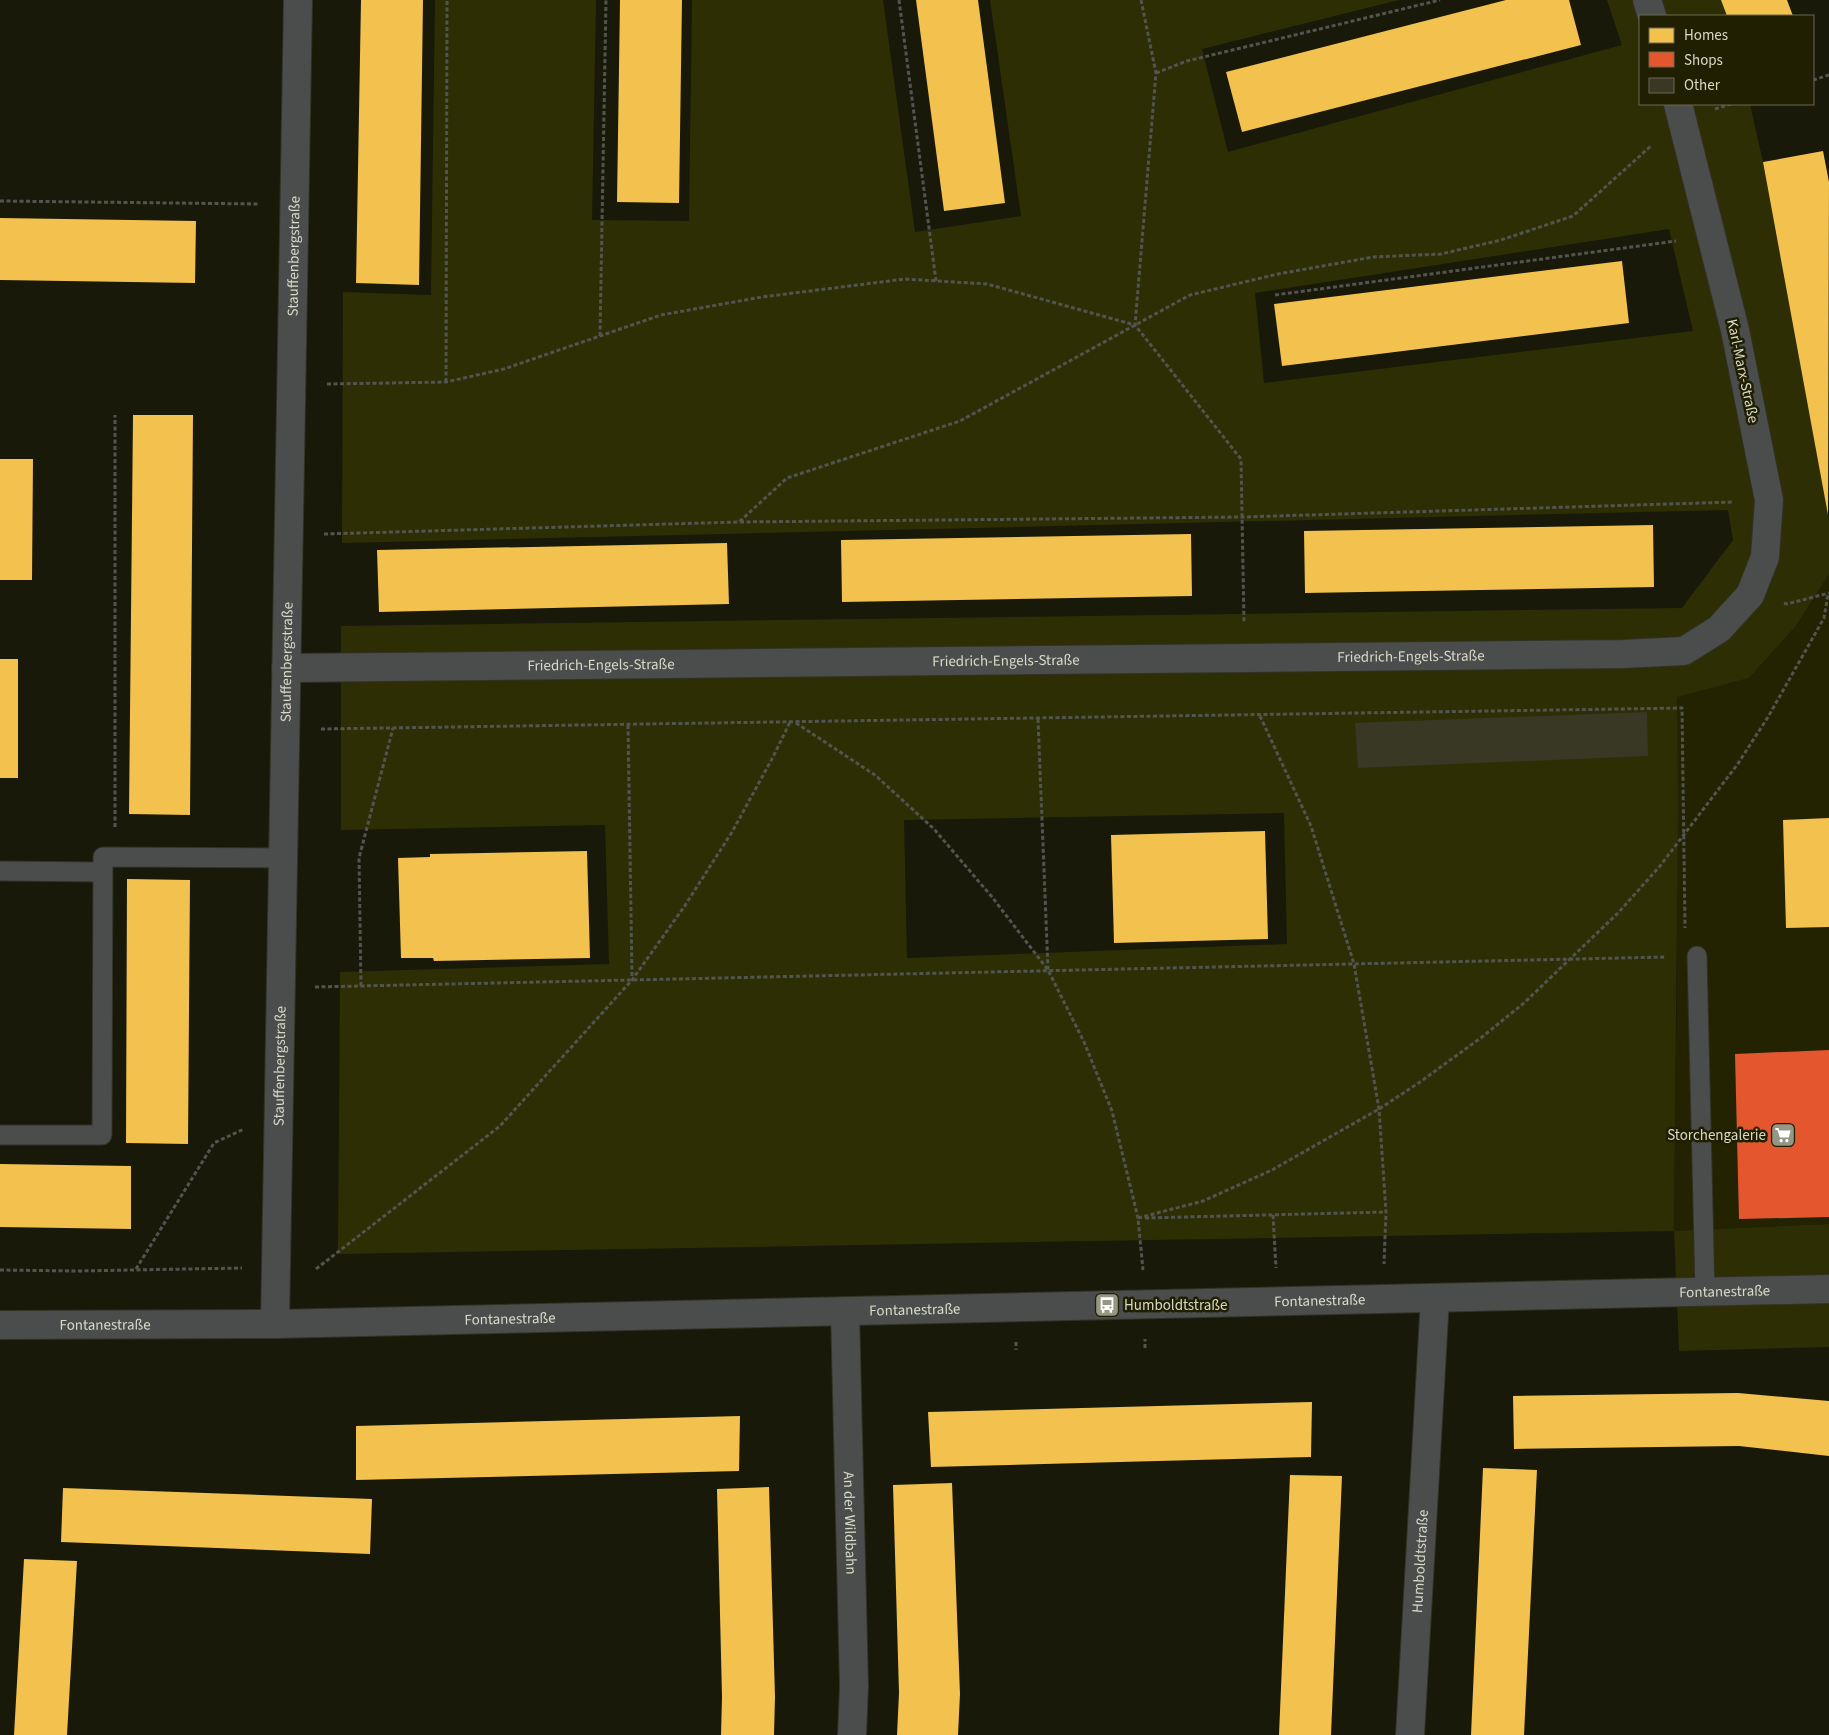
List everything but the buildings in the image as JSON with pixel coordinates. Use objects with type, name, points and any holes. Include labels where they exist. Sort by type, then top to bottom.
[{"type":"street","name":"Stauffenbergstraße","points":[[275,1324],[298,0]]},
{"type":"street","points":[[1647,0],[1652,15]]},
{"type":"street","name":"Karl-Marx-Straße","points":[[1680,111],[1735,330],[1769,500],[1765,557],[1750,595],[1719,629]]},
{"type":"street","name":"Friedrich-Engels-Straße","points":[[286,668],[1623,654],[1684,651],[1719,629]]},
{"type":"street","name":"Fontanestraße","points":[[0,1325],[275,1324],[1829,1289]]},
{"type":"street","name":"Humboldtstraße","points":[[1410,1735],[1435,1298]]},
{"type":"street","name":"An der Wildbahn","points":[[845,1311],[854,1686],[852,1735]]},
{"type":"lane","points":[[0,1135],[102,1135],[103,857],[283,858]]},
{"type":"lane","points":[[0,870],[103,872]]},
{"type":"lane","points":[[1691,956],[1705,1291]]},
{"type":"path","points":[[446,382],[447,0]]},
{"type":"path","points":[[600,336],[606,0]]},
{"type":"path","points":[[899,0],[936,281]]},
{"type":"path","points":[[1135,325],[1156,73],[1141,0]]},
{"type":"path","points":[[1156,73],[1187,61],[1440,0]]},
{"type":"path","points":[[1814,80],[1829,75]]},
{"type":"path","points":[[740,522],[788,478],[960,421],[1190,295],[1278,274],[1373,257],[1441,254],[1501,240],[1573,216],[1680,111]]},
{"type":"path","points":[[0,201],[295,204]]},
{"type":"path","points":[[1275,295],[1711,236]]},
{"type":"path","points":[[291,384],[446,382],[504,369],[661,315],[762,297],[905,279],[987,284],[1135,325],[1241,459],[1245,658]]},
{"type":"path","points":[[114,857],[115,416]]},
{"type":"path","points":[[288,535],[740,522],[1243,517],[1769,500]]},
{"type":"path","points":[[1138,1218],[1203,1201],[1272,1170],[1379,1109],[1482,1037],[1524,1003],[1618,913],[1660,866],[1684,835],[1737,764],[1768,717],[1824,618],[1828,594],[1788,604],[1750,595]]},
{"type":"path","points":[[280,988],[1691,956],[1684,835],[1682,708],[285,730]]},
{"type":"path","points":[[1260,716],[1311,826],[1354,964],[1379,1109],[1386,1212],[1383,1299]]},
{"type":"path","points":[[1038,719],[1048,970]]},
{"type":"path","points":[[316,1269],[500,1126],[632,980],[684,908],[732,832],[790,722]]},
{"type":"path","points":[[795,722],[874,775],[934,829],[992,897],[1048,970],[1084,1042],[1112,1111],[1138,1218],[1145,1304],[1145,1348]]},
{"type":"path","points":[[628,725],[632,980]]},
{"type":"path","points":[[360,986],[359,858],[393,728]]},
{"type":"path","points":[[136,1270],[214,1143],[279,1112]]},
{"type":"path","points":[[1138,1218],[1386,1212]]},
{"type":"path","points":[[1273,1215],[1276,1268]]},
{"type":"path","points":[[0,1270],[276,1268]]},
{"type":"shaded area","points":[[435,0],[596,0],[592,220],[689,221],[692,0],[883,0],[915,232],[1021,216],[990,0],[1399,0],[1202,49],[1228,152],[1622,45],[1607,0],[1721,0],[1727,15],[1639,15],[1639,105],[1750,105],[1763,162],[1829,520],[1829,574],[1796,626],[1749,678],[1677,697],[1678,806],[1674,1231],[338,1254],[340,972],[609,964],[605,825],[341,830],[341,626],[1682,608],[1733,540],[1728,510],[342,543],[343,292],[431,295]],"holes":[[[1669,229],[1693,331],[1264,383],[1255,293]],[[1284,813],[1287,944],[907,958],[904,820]]]},
{"type":"shaded area","points":[[1829,574],[1829,1224],[1674,1231],[1677,968],[1677,696],[1749,678],[1796,626]]},
{"type":"shaded area","points":[[1829,1224],[1829,1347],[1679,1351],[1674,1231]]},
{"type":"place","name":"Storchengalerie","points":[[1783,1135]]},
{"type":"place","name":"Humboldtstraße","points":[[1107,1305]]}]
